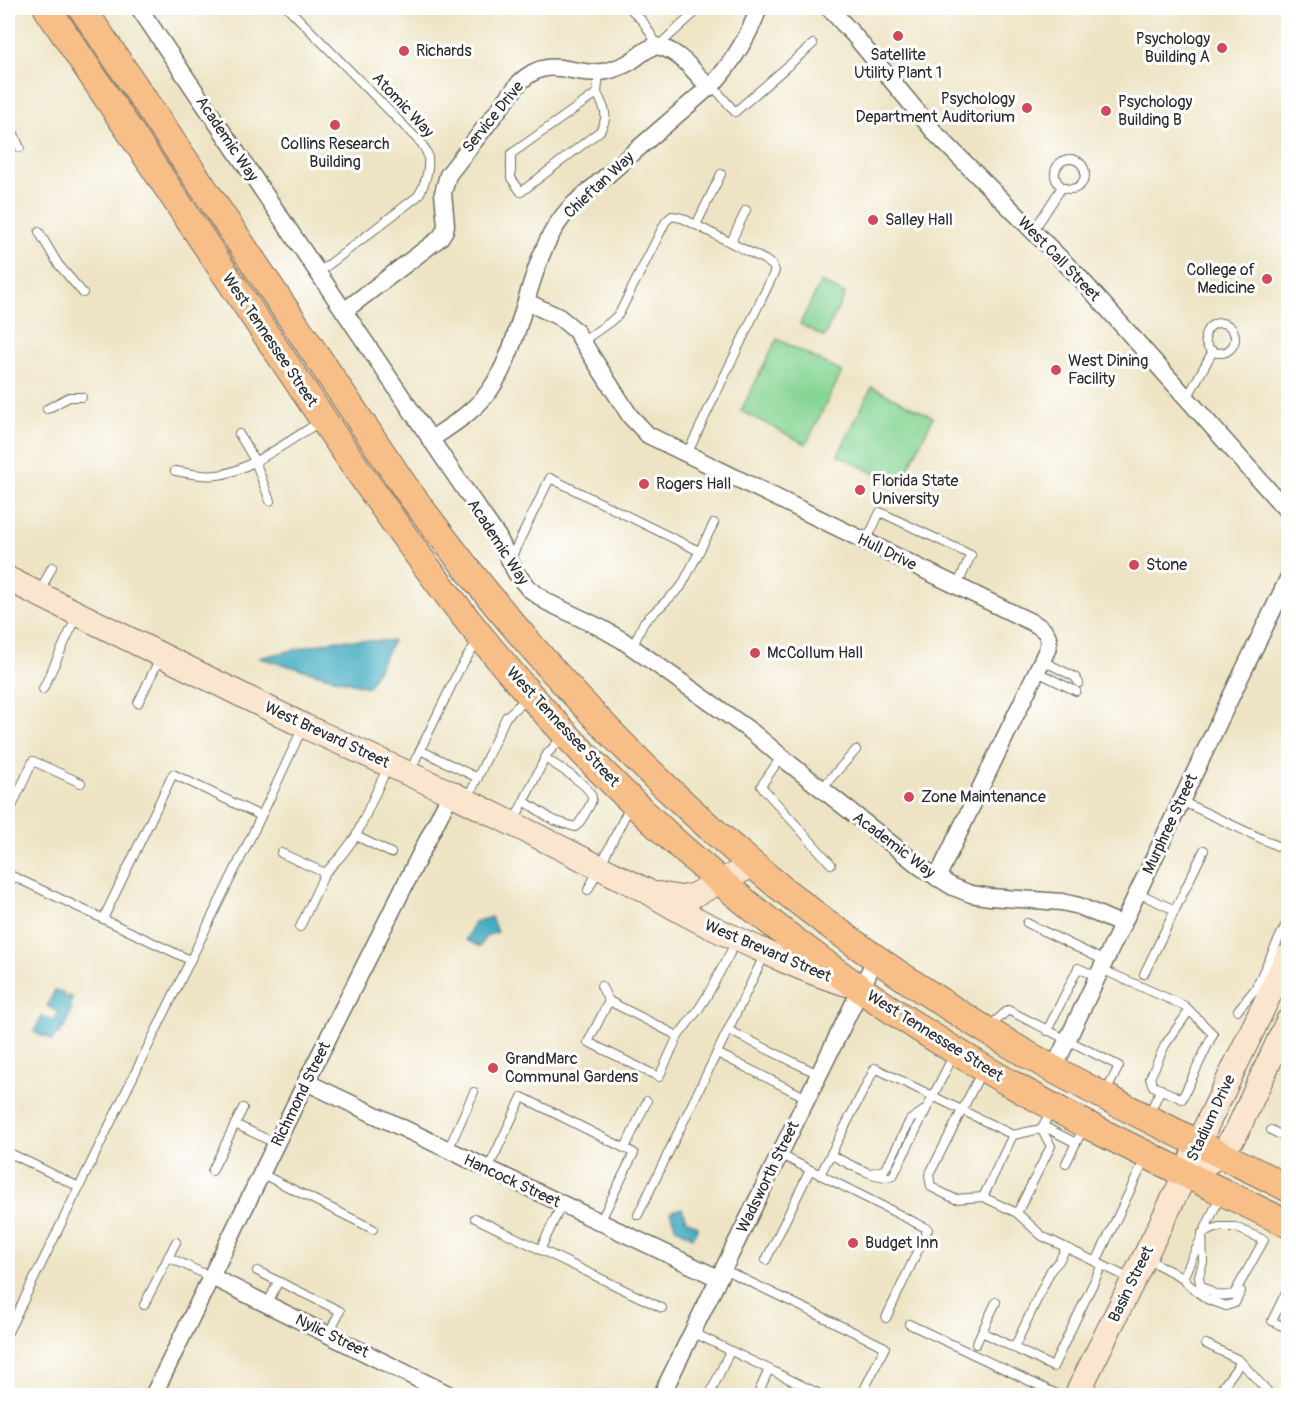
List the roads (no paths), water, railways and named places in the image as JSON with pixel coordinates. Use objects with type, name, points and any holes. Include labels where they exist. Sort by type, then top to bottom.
[{"type":"main road","name":"West Tennessee Street","points":[[47,8],[389,517],[481,636],[530,694],[566,734],[633,801],[721,882],[787,935],[861,988],[983,1068],[1046,1120],[1147,1155],[1186,1173],[1222,1191],[1273,1227]]},
{"type":"main road","name":"West Tennessee Street","points":[[82,8],[399,479],[452,550],[554,672],[669,789],[753,865],[831,926],[953,1010],[1053,1070],[1288,1188]]},
{"type":"street","name":"Academic Way","points":[[139,8],[498,537],[522,581],[537,596],[601,628],[632,648],[752,732],[821,789],[937,878],[953,887],[971,894],[990,897],[1062,902],[1123,925]]},
{"type":"street","name":"Chieftan Way","points":[[430,440],[473,409],[492,388],[507,360],[543,252],[568,211],[710,87],[744,41],[759,8]]},
{"type":"street","name":"West Call Street","points":[[829,8],[936,134],[1080,278],[1288,512]]},
{"type":"street","name":"Service Drive","points":[[444,184],[454,166],[517,86],[530,73],[548,67],[599,72],[624,65],[650,48],[658,46]]},
{"type":"street","points":[[658,46],[685,62],[710,87]]},
{"type":"street","points":[[344,311],[440,238],[446,225],[444,184]]},
{"type":"street","name":"Hull Drive","points":[[526,302],[564,320],[575,330],[626,410],[639,427],[653,438],[957,585],[1045,631],[1049,638],[1049,645],[1040,667],[937,878]]},
{"type":"street","name":"West Brevard Street","points":[[8,579],[304,726],[459,797],[647,891],[712,928],[807,971],[861,988]]},
{"type":"street","name":"Murphree Street","points":[[1053,1070],[1288,579]]},
{"type":"street","name":"Richmond Street","points":[[153,1395],[306,1082],[459,797]]},
{"type":"street","name":"West Brevard Street","points":[[647,891],[681,898],[692,896],[753,865]]},
{"type":"street","points":[[712,928],[709,907],[721,882]]},
{"type":"street","name":"Stadium Drive","points":[[1186,1173],[1210,1162],[1210,1149],[1268,979],[1288,956]]},
{"type":"street","name":"Wadsworth Street","points":[[661,1395],[876,958]]},
{"type":"street","name":"Stadium Drive","points":[[1210,1149],[1236,1133],[1282,1050],[1288,1022]]},
{"type":"street","name":"Hancock Street","points":[[306,1082],[600,1222],[720,1274]]},
{"type":"street","name":"Basin Street","points":[[1076,1395],[1186,1173]]},
{"type":"street","name":"Nylic Street","points":[[212,1277],[452,1395]]},
{"type":"lane","name":"Atomic Way","points":[[288,8],[422,144],[427,153],[428,162],[425,178]]},
{"type":"lane","points":[[630,8],[644,23],[658,46],[700,8]]},
{"type":"lane","points":[[710,87],[735,112],[813,44]]},
{"type":"lane","points":[[597,93],[511,154],[511,178],[521,192],[600,130],[606,121],[605,111],[597,93],[599,72]]},
{"type":"lane","points":[[8,129],[14,134],[20,148]]},
{"type":"lane","points":[[696,225],[721,174]]},
{"type":"lane","points":[[318,273],[413,201],[422,190],[425,178],[444,184]]},
{"type":"lane","points":[[1034,230],[1062,187]]},
{"type":"lane","points":[[731,242],[746,210]]},
{"type":"lane","points":[[583,340],[622,311],[672,216],[731,242],[772,266],[775,271],[687,454]]},
{"type":"lane","points":[[39,232],[58,264],[83,293]]},
{"type":"lane","points":[[1187,398],[1213,351]]},
{"type":"lane","points":[[47,409],[69,397],[82,397]]},
{"type":"lane","points":[[175,471],[199,475],[219,475],[236,470],[324,420]]},
{"type":"lane","points":[[238,434],[255,460],[270,501]]},
{"type":"lane","points":[[510,561],[550,478],[699,551]]},
{"type":"lane","points":[[866,542],[880,512],[961,550],[971,555],[957,585]]},
{"type":"lane","points":[[632,648],[644,622],[681,587],[714,523]]},
{"type":"lane","points":[[38,595],[52,567]]},
{"type":"lane","points":[[43,689],[78,614]]},
{"type":"lane","points":[[300,927],[325,873],[356,836],[399,769],[420,750],[459,670],[481,636]]},
{"type":"lane","points":[[138,703],[161,655]]},
{"type":"lane","points":[[1040,667],[1077,687]]},
{"type":"lane","points":[[459,797],[477,778],[506,717],[530,694]]},
{"type":"lane","points":[[8,1332],[304,726]]},
{"type":"lane","points":[[513,824],[547,754],[566,734]]},
{"type":"lane","points":[[420,750],[477,778]]},
{"type":"lane","points":[[821,789],[856,750]]},
{"type":"lane","points":[[781,757],[761,786],[831,864]]},
{"type":"lane","points":[[524,801],[553,820],[575,827],[591,802],[592,797],[589,791],[574,777],[545,758]]},
{"type":"lane","points":[[8,815],[33,761],[81,783]]},
{"type":"lane","points":[[103,919],[173,774],[261,816]]},
{"type":"lane","points":[[588,890],[633,801]]},
{"type":"lane","points":[[1181,801],[1288,851]]},
{"type":"lane","points":[[356,836],[391,853]]},
{"type":"lane","points":[[1144,974],[1204,850]]},
{"type":"lane","points":[[281,853],[325,873]]},
{"type":"lane","points":[[8,874],[190,960]]},
{"type":"lane","points":[[1138,893],[1175,910]]},
{"type":"lane","points":[[1238,1010],[1255,989],[1268,979],[1288,920]]},
{"type":"lane","points":[[1026,923],[1101,969],[1185,1006],[1213,1034],[1182,1099],[1153,1086],[1150,1078],[1165,1045],[1189,1011]]},
{"type":"lane","points":[[609,1001],[588,1042],[659,1077],[678,1036],[707,996],[737,939]]},
{"type":"lane","points":[[638,1215],[765,952]]},
{"type":"lane","points":[[1047,1031],[1078,968],[1101,969]]},
{"type":"lane","points":[[601,986],[609,1001],[678,1036]]},
{"type":"lane","points":[[985,1030],[1008,1010],[1119,1066],[1104,1097]]},
{"type":"lane","points":[[728,1030],[818,1074]]},
{"type":"lane","points":[[831,1155],[871,1173],[884,1170],[910,1120],[927,1108],[956,1051]]},
{"type":"lane","points":[[717,1053],[807,1098]]},
{"type":"lane","points":[[820,1175],[875,1068],[1013,1135]]},
{"type":"lane","points":[[983,1068],[929,1175],[931,1187],[955,1199],[982,1197],[1017,1213],[1042,1236],[1133,1280]]},
{"type":"lane","points":[[1147,1118],[1161,1089]]},
{"type":"lane","points":[[447,1150],[474,1092]]},
{"type":"lane","points":[[488,1170],[522,1097],[634,1153],[600,1222]]},
{"type":"lane","points":[[625,1148],[647,1101]]},
{"type":"lane","points":[[212,1170],[243,1108]]},
{"type":"lane","points":[[982,1197],[1013,1135],[1046,1120],[1051,1146],[1017,1213]]},
{"type":"lane","points":[[235,1124],[277,1144]]},
{"type":"lane","points":[[1271,1130],[1288,1139]]},
{"type":"lane","points":[[1066,1163],[1081,1133]]},
{"type":"lane","points":[[8,1152],[79,1187]]},
{"type":"lane","points":[[779,1154],[928,1229],[886,1318]]},
{"type":"lane","points":[[982,1332],[1053,1367],[1147,1155]]},
{"type":"lane","points":[[766,1260],[810,1170]]},
{"type":"lane","points":[[262,1174],[373,1229]]},
{"type":"lane","points":[[1183,1278],[1222,1191]]},
{"type":"lane","points":[[540,1250],[562,1204]]},
{"type":"lane","points":[[475,1218],[662,1308]]},
{"type":"lane","points":[[1202,1233],[1219,1227],[1273,1227]]},
{"type":"lane","points":[[1202,1233],[1203,1262],[1199,1276],[1200,1284],[1216,1296],[1224,1296],[1234,1294],[1273,1227]]},
{"type":"lane","points":[[1144,1257],[1183,1278],[1206,1299],[1226,1306],[1235,1303],[1273,1227]]},
{"type":"lane","points":[[144,1305],[176,1242]]},
{"type":"lane","points":[[1014,1348],[1051,1270],[1066,1248]]},
{"type":"lane","points":[[168,1257],[212,1277]]},
{"type":"lane","points":[[257,1272],[340,1311],[328,1335]]},
{"type":"lane","points":[[720,1274],[885,1347],[861,1395]]},
{"type":"lane","points":[[267,1305],[278,1282]]},
{"type":"lane","points":[[1288,1288],[1272,1321],[1288,1329]]},
{"type":"lane","points":[[976,1344],[996,1302]]},
{"type":"lane","points":[[909,1324],[1060,1395]]},
{"type":"lane","points":[[692,1332],[824,1395]]},
{"type":"lane","points":[[1206,1344],[1239,1360],[1269,1395]]},
{"type":"lane","points":[[709,1395],[730,1351]]},
{"type":"lane","points":[[1216,1395],[1241,1362]]},
{"type":"lane","points":[[757,1395],[769,1369]]},
{"type":"water","points":[[336,640],[393,641],[368,687],[259,658]]},
{"type":"water","points":[[491,917],[497,932],[486,936],[480,947],[466,940],[474,922]]},
{"type":"water","points":[[55,990],[67,998],[68,996],[73,998],[69,1006],[72,1008],[64,1029],[62,1028],[59,1035],[56,1033],[52,1041],[45,1035],[44,1037],[34,1032],[42,1016],[54,1021],[58,1012],[47,1006]]},
{"type":"water","points":[[682,1208],[686,1220],[698,1226],[693,1237],[676,1228],[670,1212]]},
{"type":"place","name":"Satellite Utility Plant 1","points":[[898,36]]},
{"type":"place","name":"Psychology Building A","points":[[1222,48]]},
{"type":"place","name":"Richards","points":[[404,51]]},
{"type":"place","name":"Psychology Department Auditorium","points":[[1027,108]]},
{"type":"place","name":"Psychology Building B","points":[[1106,111]]},
{"type":"place","name":"Collins Research Building","points":[[335,125]]},
{"type":"place","name":"Salley Hall","points":[[873,220]]},
{"type":"place","name":"College of Medicine","points":[[1267,279]]},
{"type":"place","name":"West Dining Facility","points":[[1056,370]]},
{"type":"place","name":"Rogers Hall","points":[[644,484]]},
{"type":"place","name":"Florida State University","points":[[860,490]]},
{"type":"place","name":"Stone","points":[[1134,565]]},
{"type":"place","name":"McCollum Hall","points":[[755,653]]},
{"type":"place","name":"Zone Maintenance","points":[[909,797]]},
{"type":"place","name":"GrandMarc Communal Gardens","points":[[493,1068]]},
{"type":"place","name":"Budget Inn","points":[[853,1243]]}]
